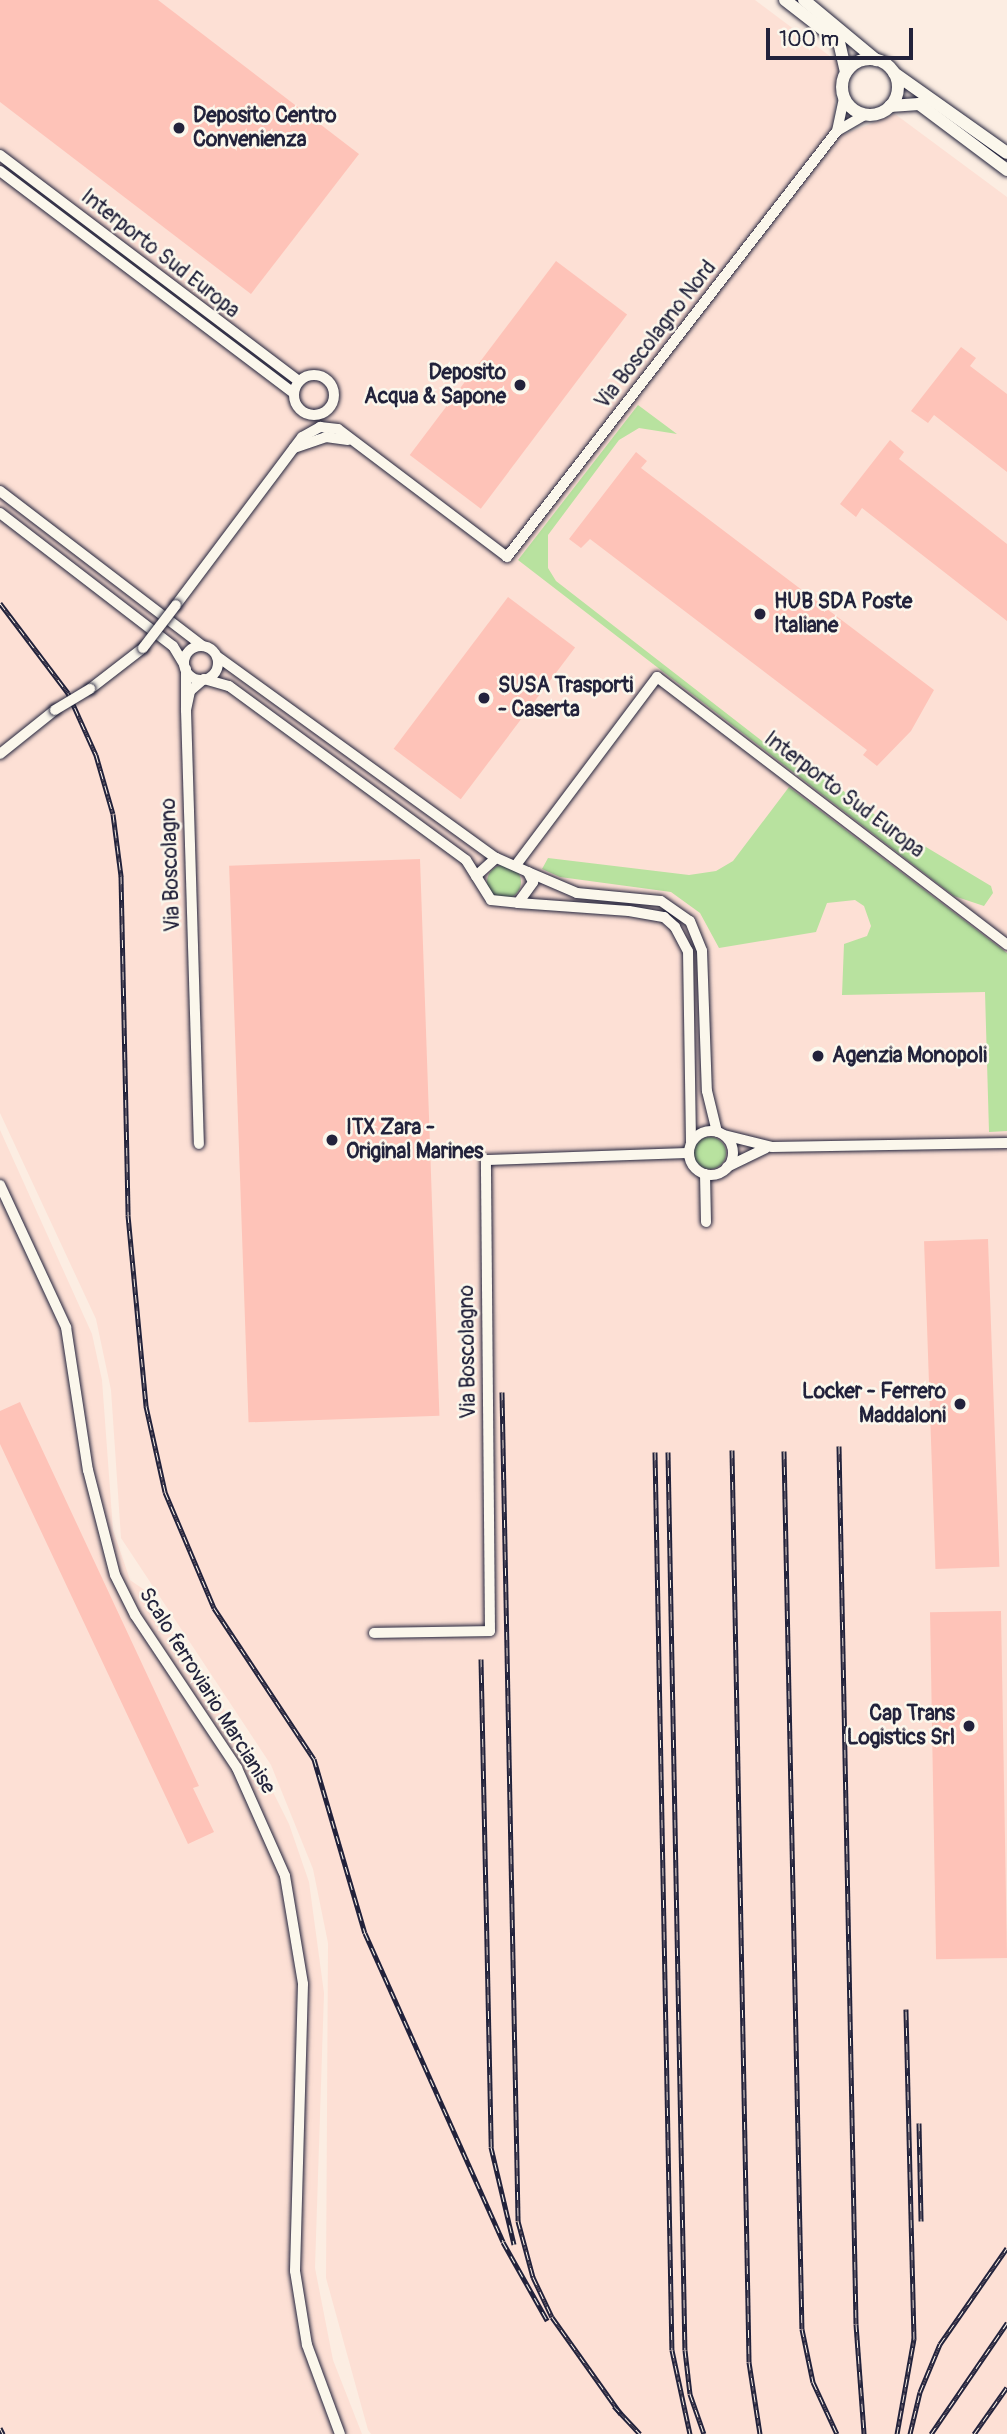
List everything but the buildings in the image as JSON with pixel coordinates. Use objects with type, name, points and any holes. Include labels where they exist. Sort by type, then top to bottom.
[{"type":"main road","points":[[785,0],[839,41],[846,72],[844,99],[865,115],[890,106],[919,104],[1007,170]]},
{"type":"main road","points":[[804,0],[893,72],[1007,153]]},
{"type":"main road","points":[[846,72],[861,61],[879,61]]},
{"type":"main road","points":[[890,106],[897,90],[893,72]]},
{"type":"street","name":"Via Boscolagno Nord","points":[[837,131],[844,99]]},
{"type":"street","name":"Via Boscolagno Nord","points":[[0,754],[55,710],[90,689],[143,648],[295,448],[326,437],[348,440],[502,558],[536,522],[837,131],[865,115]]},
{"type":"street","name":"Interporto Sud Europa","points":[[0,155],[299,381]]},
{"type":"street","name":"Interporto Sud Europa","points":[[0,171],[294,393]]},
{"type":"street","points":[[311,374],[324,377],[333,387],[334,400],[326,411],[314,415],[301,411],[294,393],[299,381],[311,374]]},
{"type":"street","points":[[0,491],[203,646],[496,859],[577,892],[661,901],[690,921],[702,951],[707,1090],[721,1134],[732,1147],[727,1167]]},
{"type":"street","points":[[0,513],[173,646],[185,666],[204,679],[229,686],[466,860],[491,900],[629,911],[664,917],[675,927],[688,950],[690,1147],[696,1169],[705,1174],[772,1147]]},
{"type":"street","points":[[185,666],[190,649],[203,646]]},
{"type":"street","points":[[186,710],[190,691],[214,674],[218,657]]},
{"type":"street","name":"Via Boscolagno","points":[[185,666],[199,1144]]},
{"type":"street","name":"Interporto Sud Europa","points":[[516,865],[657,677],[1007,945]]},
{"type":"street","points":[[476,876],[496,859]]},
{"type":"street","points":[[518,903],[530,891],[528,872]]},
{"type":"street","name":"Via Boscolagno","points":[[374,1633],[490,1631],[486,1160],[690,1147],[703,1132],[721,1134]]},
{"type":"street","points":[[721,1134],[772,1147],[1007,1143]]},
{"type":"street","points":[[705,1174],[706,1222]]},
{"type":"street","name":"Scalo ferroviario Marcianise","points":[[0,1185],[66,1327],[90,1482],[115,1575],[135,1615],[237,1768],[285,1875],[303,1984],[295,2271],[307,2345],[340,2434]]},
{"type":"shaded area","points":[[0,0],[755,0],[839,63],[833,125],[845,134],[895,114],[1007,197],[1007,2434],[371,2434],[368,2430],[326,2278],[328,1943],[313,1869],[271,1765],[121,1538],[111,1390],[96,1319],[0,1113]]},
{"type":"shaded area","points":[[0,1130],[92,1334],[102,1380],[113,1530],[130,1580],[146,1591],[255,1756],[289,1824],[309,1882],[324,1993],[315,2268],[333,2360],[362,2434],[0,2434]]},
{"type":"green space","points":[[638,405],[677,434],[639,428],[619,440],[548,535],[548,568],[556,581],[816,783],[822,775],[886,823],[991,886],[993,893],[984,906],[954,896],[518,560]]},
{"type":"green space","points":[[789,787],[1007,953],[1007,1131],[989,1132],[985,992],[842,995],[844,944],[867,936],[871,926],[864,906],[855,900],[827,903],[816,932],[719,948],[700,913],[671,892],[560,877],[542,869],[548,858],[689,875],[716,871],[733,861]]},
{"type":"green space","points":[[504,865],[516,870],[521,882],[516,894],[504,899],[492,894],[487,882],[492,870]]},
{"type":"green space","points":[[710,1137],[721,1142],[726,1153],[721,1164],[710,1169],[699,1164],[694,1153],[699,1142]]},
{"type":"railway","points":[[0,603],[68,693],[96,755],[113,814],[121,876],[128,1215],[146,1406],[165,1492],[214,1608],[314,1759],[365,1933],[503,2242],[547,2320]]},
{"type":"railway","points":[[502,1392],[518,2221],[533,2277],[552,2317],[621,2414]]},
{"type":"railway","points":[[839,1446],[856,2324],[864,2434]]},
{"type":"railway","points":[[732,1450],[749,2362],[760,2434]]},
{"type":"railway","points":[[784,1451],[802,2329],[813,2382],[837,2434]]},
{"type":"railway","points":[[655,1452],[672,2350],[690,2434]]},
{"type":"railway","points":[[668,1452],[685,2350],[690,2394],[704,2434]]},
{"type":"railway","points":[[481,1659],[491,2147],[514,2244]]},
{"type":"railway","points":[[897,2434],[914,2339],[906,2009]]},
{"type":"railway","points":[[919,2123],[921,2221]]},
{"type":"railway","points":[[910,2434],[920,2392],[940,2344],[1007,2248]]},
{"type":"railway","points":[[931,2434],[1007,2323]]},
{"type":"railway","points":[[974,2434],[1007,2387]]},
{"type":"railway","points":[[614,2406],[640,2434]]},
{"type":"railway","points":[[0,2428],[3,2434]]},
{"type":"place","name":"Deposito Centro Convenienza","points":[[179,128]]},
{"type":"place","name":"Deposito Acqua & Sapone","points":[[520,385]]},
{"type":"place","name":"HUB SDA Poste Italiane","points":[[760,614]]},
{"type":"place","name":"SUSA Trasporti - Caserta","points":[[484,698]]},
{"type":"place","name":"Agenzia Monopoli","points":[[818,1056]]},
{"type":"place","name":"ITX Zara - Original Marines","points":[[332,1140]]},
{"type":"place","name":"Locker - Ferrero Maddaloni","points":[[960,1404]]},
{"type":"place","name":"Cap Trans Logistics Srl","points":[[969,1726]]}]
